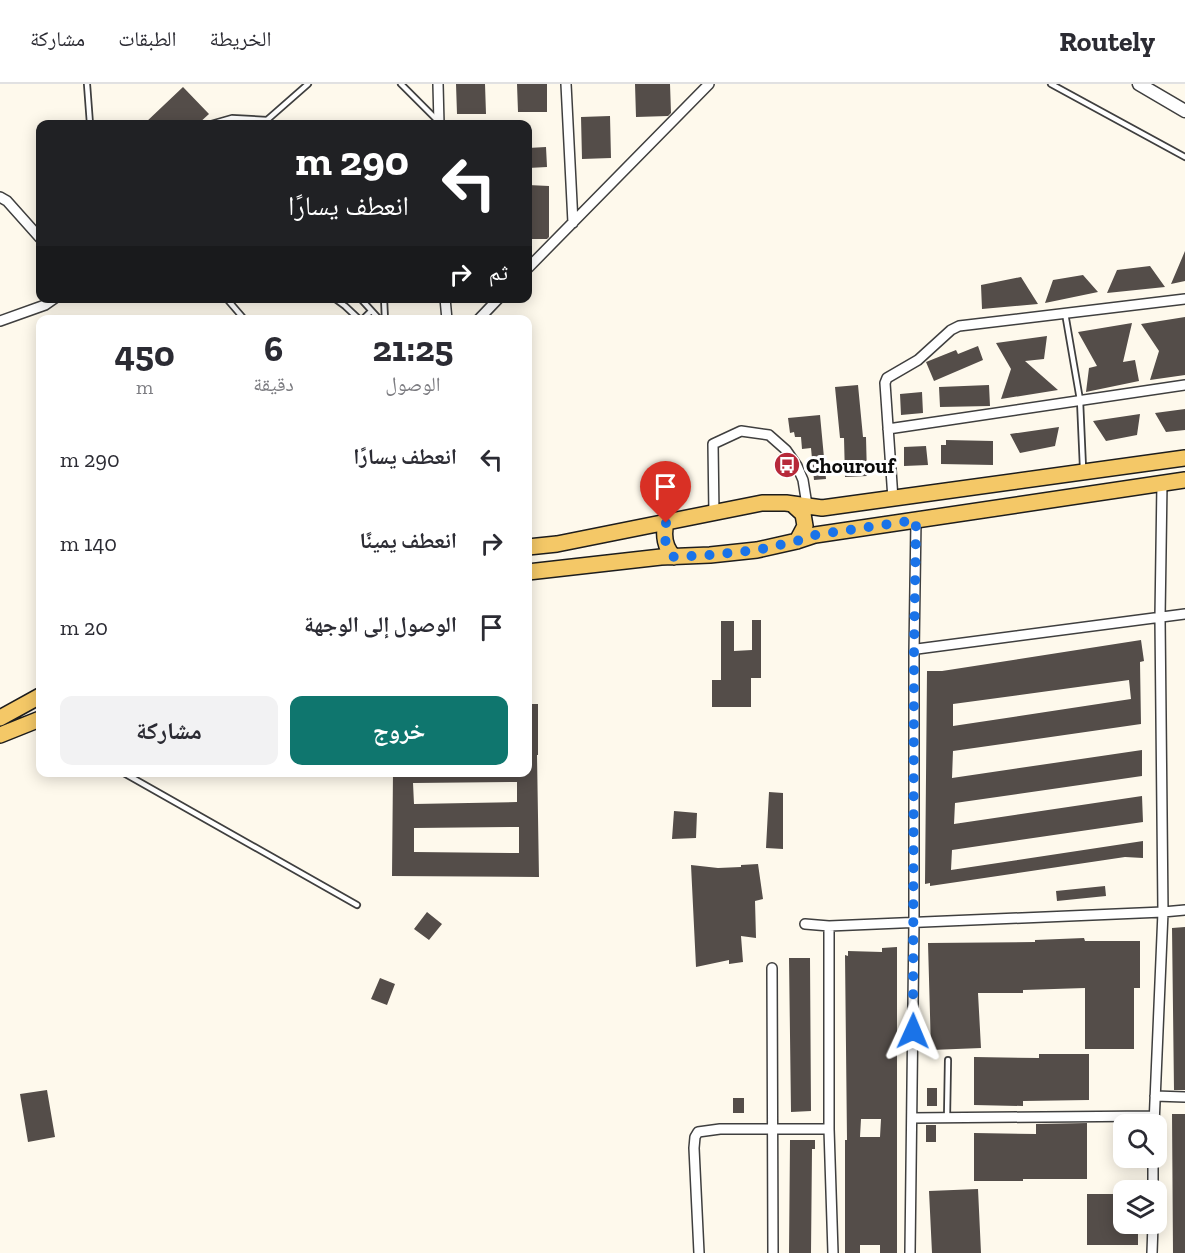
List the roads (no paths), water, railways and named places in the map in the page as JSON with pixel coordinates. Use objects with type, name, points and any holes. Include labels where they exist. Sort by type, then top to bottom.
[{"type":"main road","points":[[532,547],[762,503],[822,508],[1185,458]]},
{"type":"main road","points":[[532,572],[757,550],[815,535],[1185,480]]},
{"type":"main road","points":[[797,541],[805,526],[800,505]]},
{"type":"main road","points":[[666,523],[664,531],[667,548],[674,557]]},
{"type":"main road","points":[[0,718],[19,712],[36,699]]},
{"type":"main road","points":[[0,735],[36,721]]},
{"type":"street","points":[[438,84],[439,120]]},
{"type":"street","points":[[566,84],[573,223]]},
{"type":"street","points":[[532,264],[709,84]]},
{"type":"street","points":[[1140,84],[1185,111]]},
{"type":"street","points":[[0,197],[7,201],[36,234]]},
{"type":"street","points":[[893,498],[884,390],[886,378],[918,360],[951,330],[959,326],[1185,299]]},
{"type":"street","points":[[0,321],[48,303]]},
{"type":"street","points":[[483,315],[494,303]]},
{"type":"street","points":[[888,429],[1185,386]]},
{"type":"street","points":[[714,513],[713,444],[741,430],[769,435],[786,450],[803,480],[800,505]]},
{"type":"street","points":[[1154,1114],[1163,912],[1160,618],[1162,483]]},
{"type":"street","points":[[910,1253],[916,520]]},
{"type":"street","points":[[914,652],[917,649],[1185,614]]},
{"type":"street","points":[[805,924],[829,926],[1185,910]]},
{"type":"street","points":[[829,926],[833,1253]]},
{"type":"street","points":[[772,968],[773,1253]]},
{"type":"street","points":[[1155,1096],[1185,1097]]},
{"type":"street","points":[[912,1118],[1113,1120]]},
{"type":"street","points":[[699,1253],[695,1137],[698,1132],[708,1129],[830,1129]]},
{"type":"street","points":[[1152,1253],[1153,1234]]},
{"type":"lane","points":[[87,84],[90,120]]},
{"type":"lane","points":[[225,120],[232,118],[267,120],[308,84]]},
{"type":"lane","points":[[401,84],[436,120]]},
{"type":"lane","points":[[1051,84],[1185,157]]},
{"type":"lane","points":[[230,303],[241,315]]},
{"type":"lane","points":[[340,303],[355,315]]},
{"type":"lane","points":[[364,303],[375,315]]},
{"type":"lane","points":[[367,315],[371,311]]},
{"type":"lane","points":[[1065,313],[1080,400],[1084,472]]},
{"type":"lane","points":[[131,777],[357,905]]},
{"type":"lane","points":[[947,1118],[948,1060]]},
{"type":"place","name":"Chourouf","points":[[787,465]]}]
